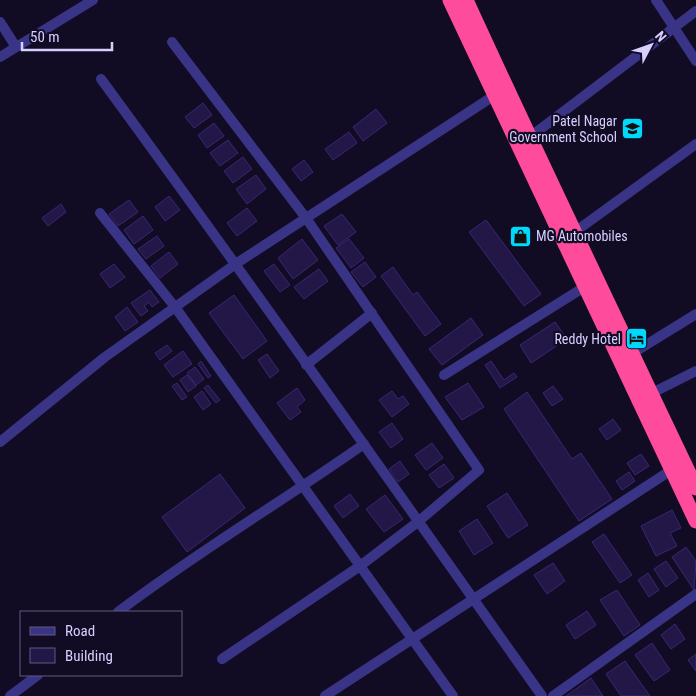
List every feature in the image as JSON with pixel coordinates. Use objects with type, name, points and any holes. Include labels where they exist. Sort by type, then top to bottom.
[{"type":"highway","points":[[450,0],[495,95],[576,231],[652,393],[696,521]]},
{"type":"highway","points":[[466,0],[523,141],[586,286],[678,466],[696,488]]},
{"type":"street","points":[[0,57],[93,0]]},
{"type":"street","points":[[656,0],[696,61]]},
{"type":"street","points":[[523,141],[696,10]]},
{"type":"street","points":[[0,22],[16,48]]},
{"type":"street","points":[[172,42],[306,218],[479,470],[419,521],[360,566],[222,659]]},
{"type":"street","points":[[101,79],[236,263],[306,365],[542,696]]},
{"type":"street","points":[[1,439],[79,377],[236,263],[495,95]]},
{"type":"street","points":[[576,231],[696,144]]},
{"type":"street","points":[[100,213],[175,307],[453,696]]},
{"type":"street","points":[[444,375],[586,286]]},
{"type":"street","points":[[306,365],[372,313]]},
{"type":"street","points":[[633,353],[696,314]]},
{"type":"street","points":[[652,393],[696,371]]},
{"type":"street","points":[[119,611],[151,587],[304,487],[364,444]]},
{"type":"street","points":[[325,696],[472,598],[594,522],[678,466]]},
{"type":"street","points":[[553,696],[696,594]]},
{"type":"street","points":[[10,696],[37,676]]},
{"type":"building","points":[[203,103],[212,115],[194,128],[185,117]]},
{"type":"building","points":[[376,109],[387,123],[363,141],[353,127]]},
{"type":"building","points":[[214,123],[224,136],[207,148],[198,135]]},
{"type":"building","points":[[349,132],[357,143],[333,160],[325,149]]},
{"type":"building","points":[[228,140],[238,153],[220,166],[210,153]]},
{"type":"building","points":[[243,157],[252,169],[233,183],[224,171]]},
{"type":"building","points":[[304,160],[313,172],[301,181],[292,169]]},
{"type":"building","points":[[256,175],[266,189],[247,204],[236,189]]},
{"type":"building","points":[[169,196],[180,210],[165,221],[155,207]]},
{"type":"building","points":[[129,200],[138,212],[118,226],[109,214]]},
{"type":"building","points":[[61,204],[66,212],[48,226],[42,218]]},
{"type":"building","points":[[247,208],[257,221],[237,236],[227,223]]},
{"type":"building","points":[[342,214],[356,232],[338,245],[324,226]]},
{"type":"building","points":[[143,216],[153,230],[134,244],[124,230]]},
{"type":"building","points":[[486,220],[541,294],[524,306],[469,232]]},
{"type":"building","points":[[157,236],[164,246],[146,259],[138,249]]},
{"type":"building","points":[[302,239],[318,260],[293,279],[278,258]]},
{"type":"building","points":[[349,239],[364,258],[351,268],[336,248]]},
{"type":"building","points":[[169,252],[178,264],[160,278],[151,266]]},
{"type":"building","points":[[365,262],[376,277],[363,287],[351,272]]},
{"type":"building","points":[[114,264],[125,277],[110,288],[100,274]]},
{"type":"building","points":[[274,264],[290,285],[280,292],[264,271]]},
{"type":"building","points":[[393,267],[413,295],[417,292],[441,324],[425,336],[381,276]]},
{"type":"building","points":[[319,269],[328,281],[304,299],[294,287]]},
{"type":"building","points":[[150,290],[159,302],[152,307],[149,302],[144,306],[148,311],[141,316],[131,303]]},
{"type":"building","points":[[234,295],[267,341],[243,359],[209,313]]},
{"type":"building","points":[[127,307],[138,322],[125,331],[115,317]]},
{"type":"building","points":[[471,318],[483,335],[442,365],[429,349]]},
{"type":"building","points":[[555,322],[567,339],[531,363],[520,345]]},
{"type":"building","points":[[167,345],[172,351],[160,360],[155,353]]},
{"type":"building","points":[[183,351],[192,364],[173,377],[164,365]]},
{"type":"building","points":[[267,354],[279,371],[270,378],[258,360]]},
{"type":"building","points":[[201,361],[211,376],[208,378],[198,364]]},
{"type":"building","points":[[491,361],[504,380],[514,373],[517,377],[500,388],[485,365]]},
{"type":"building","points":[[195,367],[204,379],[196,385],[187,373]]},
{"type":"building","points":[[187,375],[196,386],[188,392],[180,380]]},
{"type":"building","points":[[177,383],[187,397],[182,400],[172,386]]},
{"type":"building","points":[[468,383],[484,407],[462,420],[445,397]]},
{"type":"building","points":[[208,385],[220,400],[216,403],[204,388]]},
{"type":"building","points":[[553,386],[563,399],[552,406],[543,393]]},
{"type":"building","points":[[297,388],[305,400],[297,407],[301,412],[290,420],[277,403]]},
{"type":"building","points":[[202,391],[211,404],[203,410],[194,397]]},
{"type":"building","points":[[392,391],[398,399],[403,396],[409,404],[392,417],[379,400]]},
{"type":"building","points":[[527,392],[572,459],[581,453],[612,499],[579,521],[504,409]]},
{"type":"building","points":[[613,419],[621,430],[607,440],[599,429]]},
{"type":"building","points":[[392,423],[403,439],[391,448],[379,432]]},
{"type":"building","points":[[432,443],[443,458],[426,470],[415,455]]},
{"type":"building","points":[[641,454],[649,466],[635,475],[627,463]]},
{"type":"building","points":[[400,461],[409,474],[398,482],[389,469]]},
{"type":"building","points":[[444,464],[454,478],[439,488],[429,475]]},
{"type":"building","points":[[629,472],[635,481],[622,490],[616,481]]},
{"type":"building","points":[[220,474],[245,508],[187,552],[162,517]]},
{"type":"building","points":[[507,493],[528,525],[508,538],[487,506]]},
{"type":"building","points":[[350,494],[359,506],[343,518],[334,506]]},
{"type":"building","points":[[385,495],[403,519],[384,532],[366,509]]},
{"type":"building","points":[[672,510],[681,528],[670,533],[677,546],[656,556],[641,526]]},
{"type":"building","points":[[477,519],[493,543],[474,555],[459,531]]},
{"type":"building","points":[[604,534],[632,575],[620,583],[592,542]]},
{"type":"building","points":[[686,547],[696,561],[694,590],[672,557]]},
{"type":"building","points":[[666,561],[678,578],[666,587],[654,569]]},
{"type":"building","points":[[553,563],[565,581],[547,594],[534,575]]},
{"type":"building","points":[[648,573],[659,590],[649,597],[638,580]]},
{"type":"building","points":[[617,590],[640,625],[624,636],[600,600]]},
{"type":"building","points":[[587,611],[596,625],[575,639],[566,625]]},
{"type":"building","points":[[675,624],[685,639],[671,649],[661,635]]},
{"type":"building","points":[[652,643],[670,670],[654,681],[635,655]]},
{"type":"building","points":[[696,654],[696,671],[688,660]]},
{"type":"building","points":[[625,661],[650,696],[621,696],[606,674]]},
{"type":"building","points":[[591,678],[603,696],[566,696]]},
{"type":"place","name":"Patel Nagar Government School","points":[[633,129]]},
{"type":"place","name":"MG Automobiles","points":[[520,236]]},
{"type":"place","name":"Reddy Hotel","points":[[637,339]]}]
